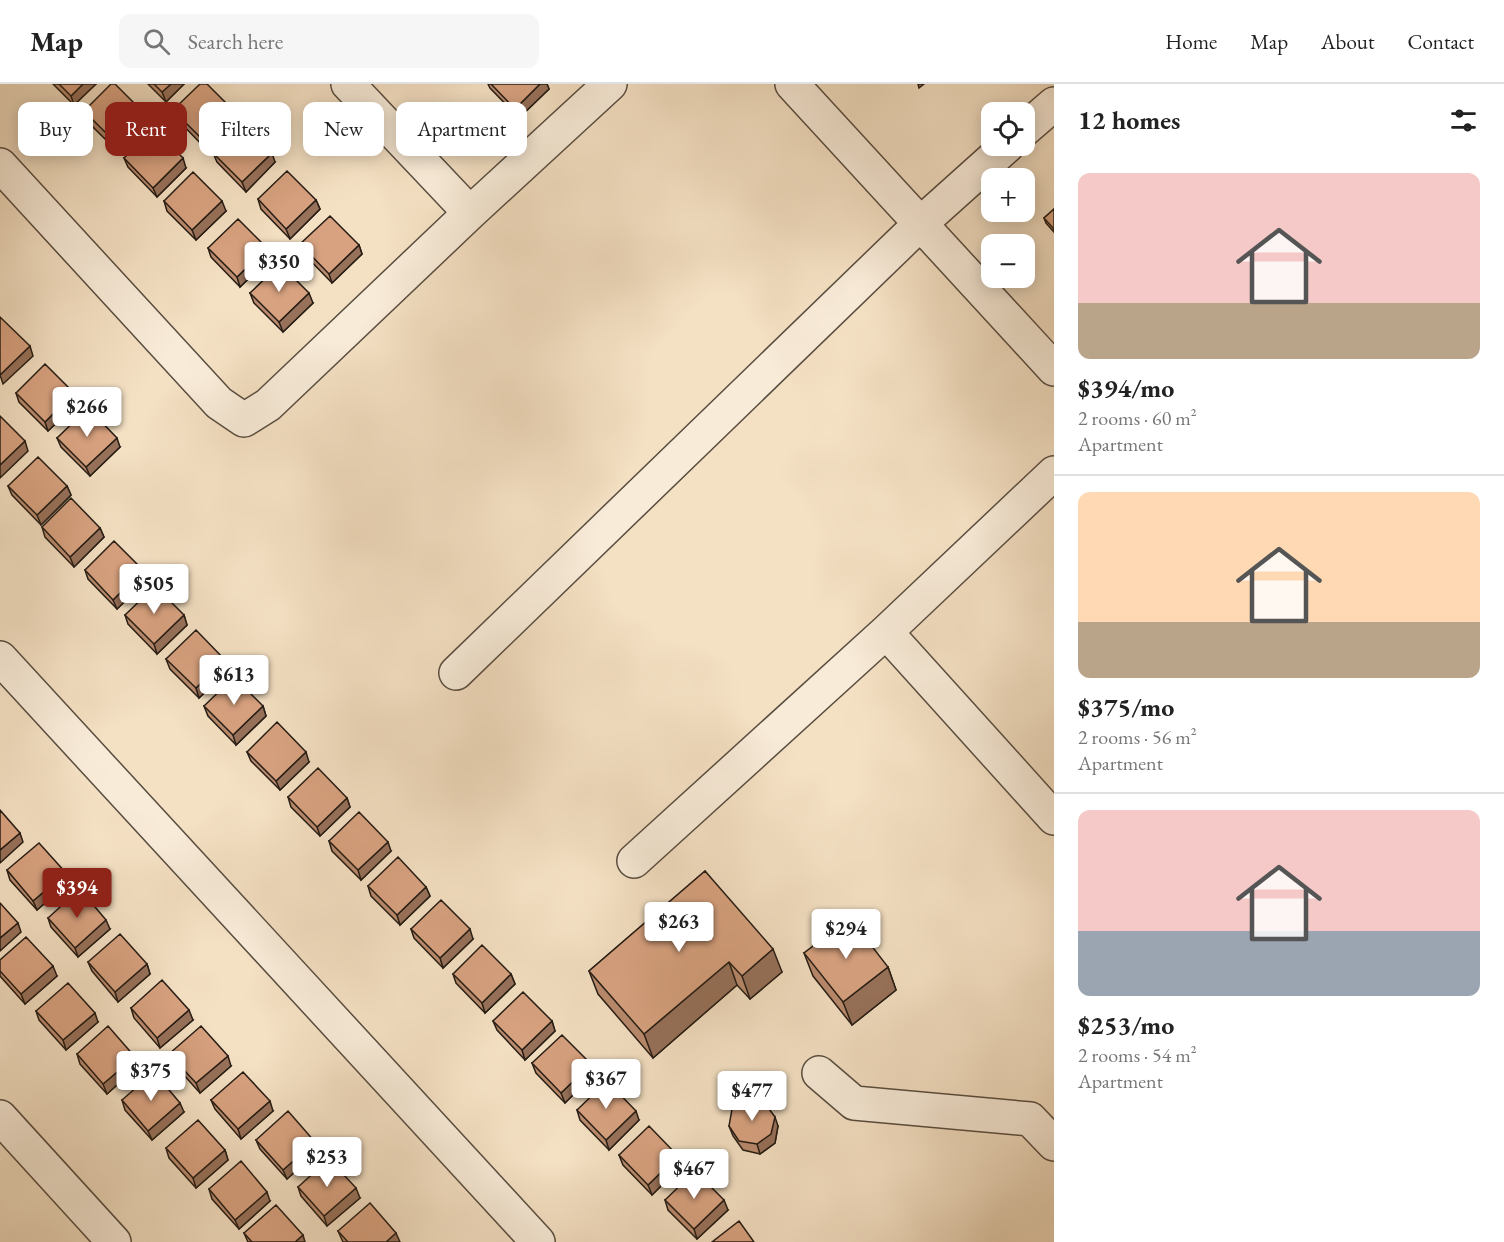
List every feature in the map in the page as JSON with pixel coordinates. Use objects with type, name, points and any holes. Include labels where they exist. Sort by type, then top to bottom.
[{"type":"street","points":[[348,84],[470,213]]},
{"type":"street","points":[[0,165],[219,403],[244,420],[268,405],[610,84]]},
{"type":"street","points":[[792,84],[1054,369]]},
{"type":"street","points":[[1035,120],[1054,104]]},
{"type":"street","points":[[456,673],[920,224],[996,156]]},
{"type":"street","points":[[633,861],[886,632],[1054,473]]},
{"type":"street","points":[[886,632],[1054,818]]},
{"type":"street","points":[[0,658],[538,1242]]},
{"type":"street","points":[[819,1073],[854,1103],[1030,1119],[1054,1144]]},
{"type":"street","points":[[0,1118],[114,1242]]},
{"type":"building","points":[[59,84],[83,84],[71,96]]},
{"type":"building","points":[[111,84],[115,84],[133,102],[105,102],[105,132],[93,120],[93,102]]},
{"type":"building","points":[[154,84],[171,84],[162,92]]},
{"type":"building","points":[[200,84],[207,84],[225,102],[199,102],[199,136],[187,124],[187,102],[181,102]]},
{"type":"building","points":[[491,84],[540,84],[522,102],[508,102]]},
{"type":"building","points":[[126,156],[181,156],[183,158],[153,188],[124,158]]},
{"type":"building","points":[[216,156],[269,156],[242,182]]},
{"type":"building","points":[[287,171],[316,200],[286,229],[258,199]]},
{"type":"building","points":[[193,172],[222,201],[192,230],[164,201]]},
{"type":"building","points":[[1054,209],[1054,229],[1044,218]]},
{"type":"building","points":[[330,216],[359,245],[329,274],[300,244]]},
{"type":"building","points":[[238,219],[267,248],[237,277],[208,248]]},
{"type":"building","points":[[280,264],[309,293],[279,322],[250,293]]},
{"type":"building","points":[[0,317],[30,346],[0,375]]},
{"type":"building","points":[[45,364],[74,393],[45,422],[16,393]]},
{"type":"building","points":[[88,408],[117,438],[86,467],[57,438]]},
{"type":"building","points":[[0,416],[25,441],[0,465]]},
{"type":"building","points":[[38,457],[67,486],[37,515],[8,486]]},
{"type":"building","points":[[71,498],[100,528],[70,557],[42,527]]},
{"type":"building","points":[[114,541],[143,570],[113,600],[85,570]]},
{"type":"building","points":[[155,586],[184,615],[154,644],[125,615]]},
{"type":"building","points":[[196,630],[225,660],[196,688],[166,659]]},
{"type":"building","points":[[234,677],[263,706],[233,735],[204,706]]},
{"type":"building","points":[[277,722],[306,752],[276,781],[247,752]]},
{"type":"building","points":[[318,768],[347,798],[317,827],[288,797]]},
{"type":"building","points":[[0,810],[20,833],[0,850]]},
{"type":"building","points":[[359,812],[388,842],[358,870],[329,841]]},
{"type":"building","points":[[39,843],[66,873],[33,901],[7,870]]},
{"type":"building","points":[[398,857],[426,887],[397,915],[368,886]]},
{"type":"building","points":[[705,871],[773,949],[742,976],[729,962],[644,1034],[589,971]]},
{"type":"building","points":[[80,889],[106,920],[75,948],[48,918]]},
{"type":"building","points":[[441,900],[470,929],[440,958],[411,929]]},
{"type":"building","points":[[0,903],[18,923],[0,938]]},
{"type":"building","points":[[850,918],[888,967],[843,1002],[804,953]]},
{"type":"building","points":[[120,934],[147,964],[115,992],[88,962]]},
{"type":"building","points":[[26,937],[53,966],[21,994],[0,971],[0,960]]},
{"type":"building","points":[[482,945],[511,974],[482,1003],[453,974]]},
{"type":"building","points":[[162,980],[189,1010],[157,1038],[131,1008]]},
{"type":"building","points":[[68,983],[95,1013],[63,1040],[36,1011]]},
{"type":"building","points":[[523,992],[552,1021],[522,1050],[493,1021]]},
{"type":"building","points":[[108,1026],[135,1057],[103,1084],[77,1054]]},
{"type":"building","points":[[201,1026],[228,1056],[196,1083],[169,1054]]},
{"type":"building","points":[[562,1035],[591,1064],[561,1093],[532,1063]]},
{"type":"building","points":[[154,1072],[180,1103],[148,1131],[122,1100]]},
{"type":"building","points":[[243,1072],[270,1101],[238,1129],[211,1100]]},
{"type":"building","points":[[607,1081],[636,1111],[606,1140],[577,1110]]},
{"type":"building","points":[[747,1099],[764,1102],[775,1117],[771,1134],[757,1144],[739,1141],[729,1126],[732,1109]]},
{"type":"building","points":[[288,1111],[315,1142],[283,1170],[256,1140]]},
{"type":"building","points":[[198,1120],[225,1150],[193,1178],[166,1148]]},
{"type":"building","points":[[649,1126],[678,1156],[648,1185],[619,1155]]},
{"type":"building","points":[[329,1159],[356,1188],[324,1216],[298,1187]]},
{"type":"building","points":[[241,1161],[267,1192],[235,1220],[209,1189]]},
{"type":"building","points":[[695,1171],[724,1200],[694,1229],[665,1200]]},
{"type":"building","points":[[370,1203],[396,1233],[386,1242],[348,1242],[338,1231]]},
{"type":"building","points":[[276,1205],[303,1235],[295,1242],[252,1242],[244,1233]]},
{"type":"building","points":[[739,1221],[754,1242],[712,1242]]}]
